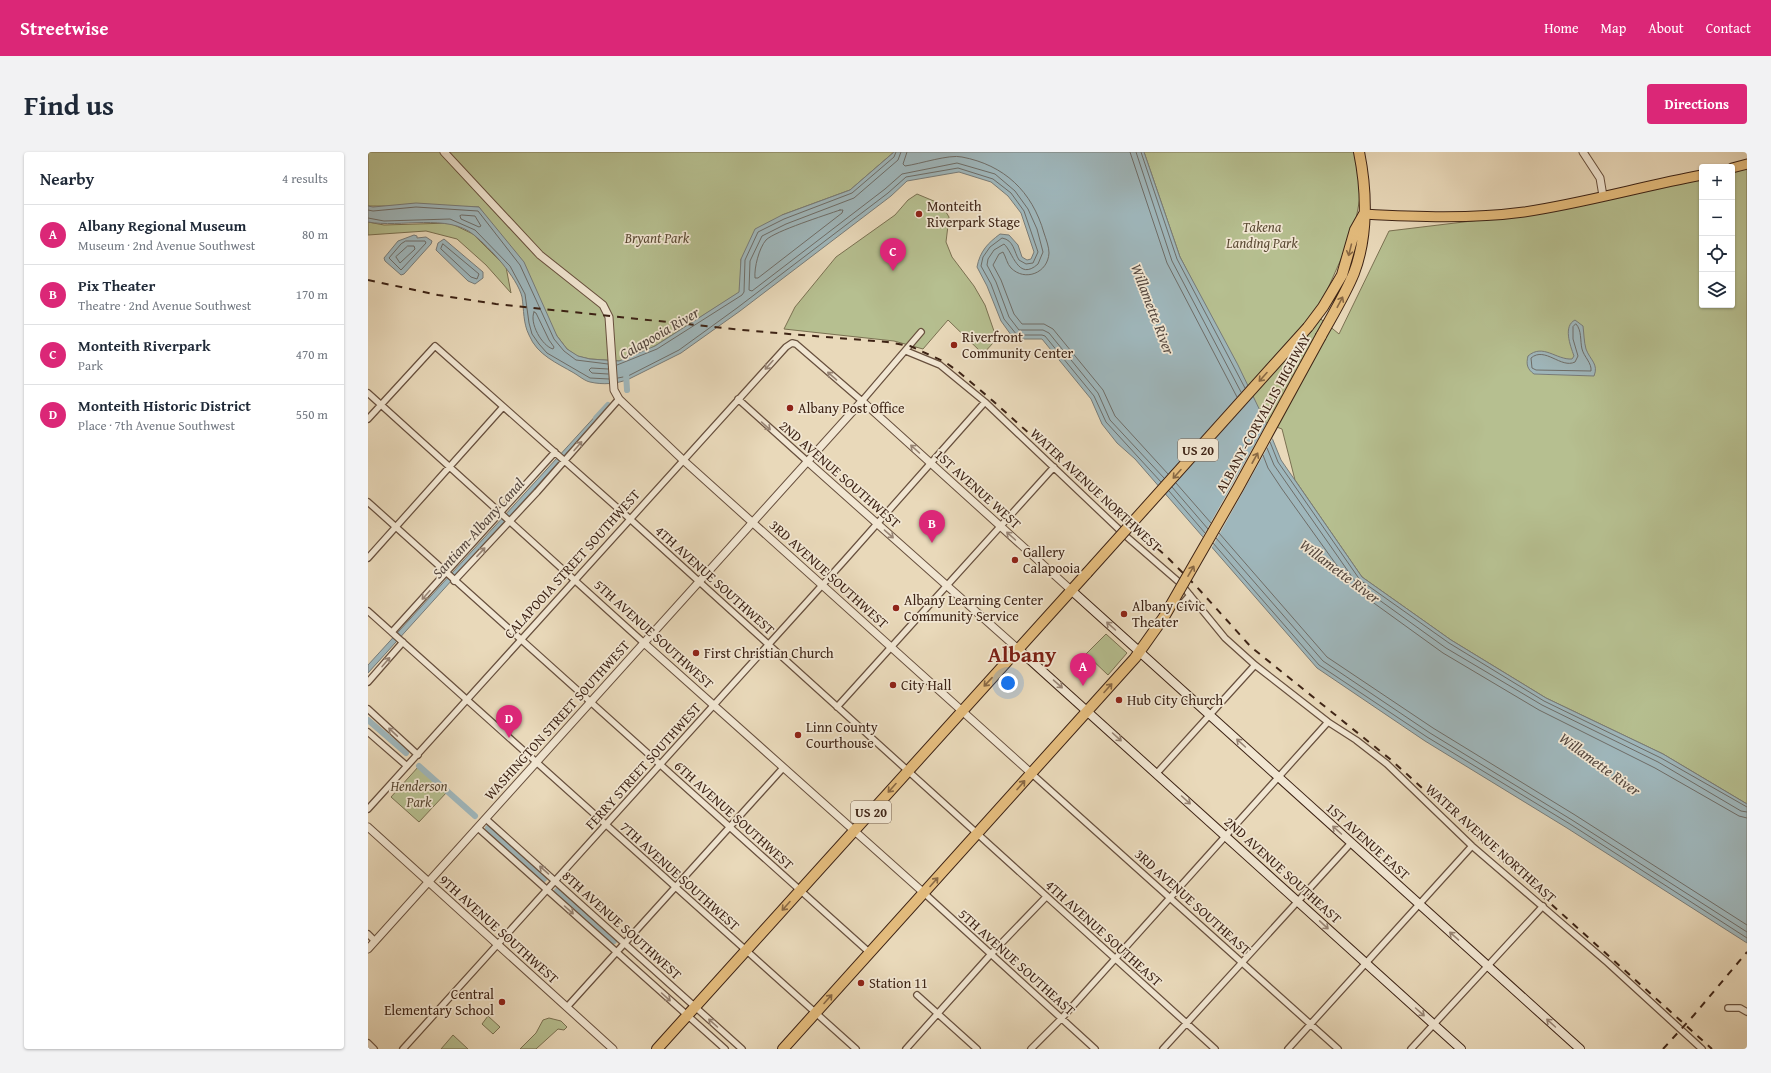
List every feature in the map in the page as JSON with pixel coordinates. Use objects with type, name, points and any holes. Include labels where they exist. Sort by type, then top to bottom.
[{"type":"highway","name":"ALBANY-CORVALLIS HIGHWAY","points":[[783,1049],[1088,711],[1140,652],[1164,617],[1300,377],[1354,274],[1365,228],[1363,181],[1359,152]]},
{"type":"highway","name":"ALBANY-CORVALLIS HIGHWAY","points":[[1071,590],[1308,327],[1323,307],[1342,275],[1355,230],[1364,214]]},
{"type":"highway","name":"US 20","points":[[657,1049],[694,1006],[1071,590]]},
{"type":"main road","points":[[1735,167],[1747,164]]},
{"type":"main road","points":[[1364,214],[1484,215],[1536,210],[1699,176]]},
{"type":"main road","name":"1ST AVENUE WEST","points":[[1071,590],[1140,652]]},
{"type":"main road","name":"2ND AVENUE SOUTHWEST","points":[[1018,649],[1088,711]]},
{"type":"main road","name":"1ST AVENUE EAST","points":[[1140,652],[1580,1049]]},
{"type":"main road","name":"2ND AVENUE SOUTHEAST","points":[[1088,711],[1461,1049]]},
{"type":"street","name":"3RD AVENUE SOUTHWEST","points":[[444,152],[540,255],[603,305],[609,317],[614,390],[619,399],[683,460],[1031,773]]},
{"type":"street","points":[[1583,152],[1600,178],[1603,196]]},
{"type":"street","points":[[862,401],[921,332]]},
{"type":"street","name":"CALAPOOIA STREET SOUTHWEST","points":[[368,809],[786,347],[792,343],[798,346]]},
{"type":"street","name":"4TH AVENUE SOUTHWEST","points":[[381,405],[435,346],[630,519],[977,834]]},
{"type":"street","name":"1ST AVENUE WEST","points":[[798,346],[862,401],[1071,590]]},
{"type":"street","name":"WATER AVENUE NORTHWEST","points":[[906,351],[940,365],[985,402],[1127,537],[1169,573],[1190,595],[1225,638],[1255,665]]},
{"type":"street","name":"5TH AVENUE SOUTHWEST","points":[[368,393],[500,514],[924,893]]},
{"type":"street","points":[[454,580],[619,399]]},
{"type":"street","name":"2ND AVENUE SOUTHWEST","points":[[738,399],[1018,649]]},
{"type":"street","name":"WASHINGTON STREET SOUTHWEST","points":[[368,949],[862,401]]},
{"type":"street","name":"FERRY STREET SOUTHWEST","points":[[404,1049],[985,402]]},
{"type":"street","points":[[368,418],[381,405]]},
{"type":"street","points":[[368,558],[503,407]]},
{"type":"street","points":[[368,682],[398,637],[447,574],[556,453]]},
{"type":"street","points":[[837,707],[1054,467]]},
{"type":"street","name":"6TH AVENUE SOUTHWEST","points":[[368,502],[870,953]]},
{"type":"street","points":[[1182,604],[1190,595]]},
{"type":"street","name":"7TH AVENUE SOUTHWEST","points":[[368,611],[745,951],[856,1049]]},
{"type":"street","points":[[1157,774],[1255,665]]},
{"type":"street","name":"WATER AVENUE NORTHEAST","points":[[1255,665],[1328,722],[1356,740],[1387,764],[1472,846],[1543,906],[1702,1049]]},
{"type":"street","points":[[368,709],[418,755]]},
{"type":"street","points":[[1031,1049],[1061,1018],[1328,722]]},
{"type":"street","points":[[368,732],[407,766]]},
{"type":"street","points":[[567,1008],[783,768]]},
{"type":"street","name":"3RD AVENUE SOUTHEAST","points":[[1031,773],[1338,1049]]},
{"type":"street","name":"8TH AVENUE SOUTHWEST","points":[[486,819],[742,1049]]},
{"type":"street","name":"9TH AVENUE SOUTHWEST","points":[[368,827],[428,883],[613,1049]]},
{"type":"street","name":"8TH AVENUE SOUTHWEST","points":[[478,828],[725,1049]]},
{"type":"street","name":"4TH AVENUE SOUTHEAST","points":[[977,834],[1215,1049]]},
{"type":"street","points":[[1163,1049],[1299,902],[1351,843]]},
{"type":"street","points":[[1288,1049],[1472,846]]},
{"type":"street","name":"5TH AVENUE SOUTHEAST","points":[[924,893],[1094,1049]]},
{"type":"street","points":[[906,1049],[991,954],[1046,897]]},
{"type":"street","points":[[1411,1049],[1543,906]]},
{"type":"street","points":[[368,934],[375,941]]},
{"type":"street","points":[[917,995],[977,1049]]},
{"type":"street","points":[[1728,1008],[1740,1008],[1747,1012]]},
{"type":"street","points":[[368,1043],[374,1049]]},
{"type":"green space","name":"Bryant Park","points":[[368,152],[894,152],[850,190],[782,215],[741,259],[740,292],[655,346],[637,356],[619,361],[590,359],[577,356],[567,349],[557,336],[479,207],[368,206]]},
{"type":"green space","name":"Takena Landing Park","points":[[1144,152],[1358,152],[1363,181],[1354,230],[1316,315],[1339,334],[1389,231],[1480,220],[1699,176],[1699,308],[1735,308],[1735,167],[1747,164],[1747,804],[1663,754],[1546,698],[1451,640],[1362,577],[1295,480],[1282,429],[1266,423],[1180,257]]},
{"type":"green space","points":[[917,194],[941,204],[949,217],[946,242],[952,257],[974,286],[985,305],[995,334],[993,343],[983,354],[948,320],[923,349],[894,341],[784,329],[795,307],[836,257],[895,215],[908,200]]},
{"type":"green space","points":[[368,222],[384,225],[450,223],[473,234],[506,267],[511,293],[486,265],[457,239],[426,231],[368,235]]},
{"type":"green space","points":[[1106,634],[1127,653],[1108,675],[1086,654]]},
{"type":"green space","name":"Henderson Park","points":[[419,766],[447,792],[419,822],[391,797]]},
{"type":"green space","points":[[488,1016],[500,1027],[493,1034],[482,1024]]},
{"type":"green space","points":[[549,1018],[561,1021],[567,1027],[564,1030],[558,1029],[536,1049],[520,1049],[536,1033],[543,1020]]},
{"type":"green space","points":[[453,1035],[468,1049],[441,1049]]},
{"type":"water","name":"Willamette River","points":[[894,152],[1144,152],[1180,257],[1238,365],[1266,423],[1281,460],[1362,577],[1451,640],[1546,698],[1663,754],[1747,804],[1747,943],[1567,828],[1425,741],[1317,668],[1135,459],[1117,443],[1102,424],[1091,399],[1042,339],[1014,339],[1001,321],[987,286],[977,267],[980,256],[988,244],[1000,234],[1009,235],[1018,245],[1022,257],[1027,260],[1031,259],[1034,252],[1021,213],[1008,196],[991,182],[959,172],[907,181],[891,196],[740,311],[681,353],[629,379],[610,384],[600,384],[586,381],[548,358],[537,348],[527,330],[522,297],[515,281],[488,247],[474,235],[463,228],[437,223],[368,222],[368,206],[373,207],[416,203],[479,207],[524,262],[557,336],[567,349],[578,356],[590,359],[619,361],[655,346],[739,292],[741,259],[755,229],[782,215],[850,190]]},
{"type":"water","points":[[414,235],[417,236],[417,238],[426,237],[432,241],[404,274],[401,275],[385,261],[384,258],[398,241]]},
{"type":"water","points":[[444,239],[483,272],[483,278],[475,284],[468,281],[436,250],[438,243]]},
{"type":"water","points":[[1575,320],[1583,326],[1586,349],[1595,365],[1594,376],[1534,374],[1528,368],[1527,361],[1528,356],[1534,352],[1539,351],[1550,353],[1566,359],[1572,359],[1574,356],[1569,341],[1568,331],[1571,323]]},
{"type":"water","points":[[599,412],[602,414],[368,673],[368,665]]},
{"type":"pier","points":[[1268,421],[1274,436],[1211,549],[1202,538]]},
{"type":"waterway","name":"Santiam-Albany Canal","points":[[626,373],[627,390]]},
{"type":"waterway","name":"Santiam-Albany Canal","points":[[596,418],[608,405]]},
{"type":"waterway","name":"Santiam-Albany Canal","points":[[368,720],[406,753]]},
{"type":"waterway","name":"Santiam-Albany Canal","points":[[419,766],[475,816]]},
{"type":"waterway","name":"Santiam-Albany Canal","points":[[488,828],[544,879]]},
{"type":"waterway","name":"Santiam-Albany Canal","points":[[557,891],[614,941]]},
{"type":"railway","points":[[368,280],[438,295],[496,304],[753,331],[887,342],[910,346],[945,362],[993,401],[1167,557],[1196,586],[1251,647],[1390,759],[1712,1049]]},
{"type":"railway","points":[[1663,1049],[1747,952]]},
{"type":"place","name":"Monteith Riverpark Stage","points":[[919,214]]},
{"type":"place","name":"Monteith Riverpark","points":[[893,271]]},
{"type":"place","name":"Riverfront Community Center","points":[[954,345]]},
{"type":"place","name":"Albany Post Office","points":[[790,408]]},
{"type":"place","name":"Pix Theater","points":[[932,543]]},
{"type":"place","name":"Gallery Calapooia","points":[[1015,560]]},
{"type":"place","name":"Albany Learning Center Community Service","points":[[896,608]]},
{"type":"place","name":"Albany Civic Theater","points":[[1124,614]]},
{"type":"place","name":"First Christian Church","points":[[696,653]]},
{"type":"place","name":"City Hall","points":[[893,685]]},
{"type":"place","name":"Albany Regional Museum","points":[[1083,686]]},
{"type":"place","name":"Hub City Church","points":[[1119,700]]},
{"type":"place","name":"Linn County Courthouse","points":[[798,735]]},
{"type":"place","name":"Monteith Historic District","points":[[509,738]]},
{"type":"place","name":"Station 11","points":[[861,983]]},
{"type":"place","name":"Central Elementary School","points":[[502,1002]]},
{"type":"district","name":"Albany","points":[[1022,654]]},
{"type":"water label","name":"Calapooia River","points":[[659,333]]}]
